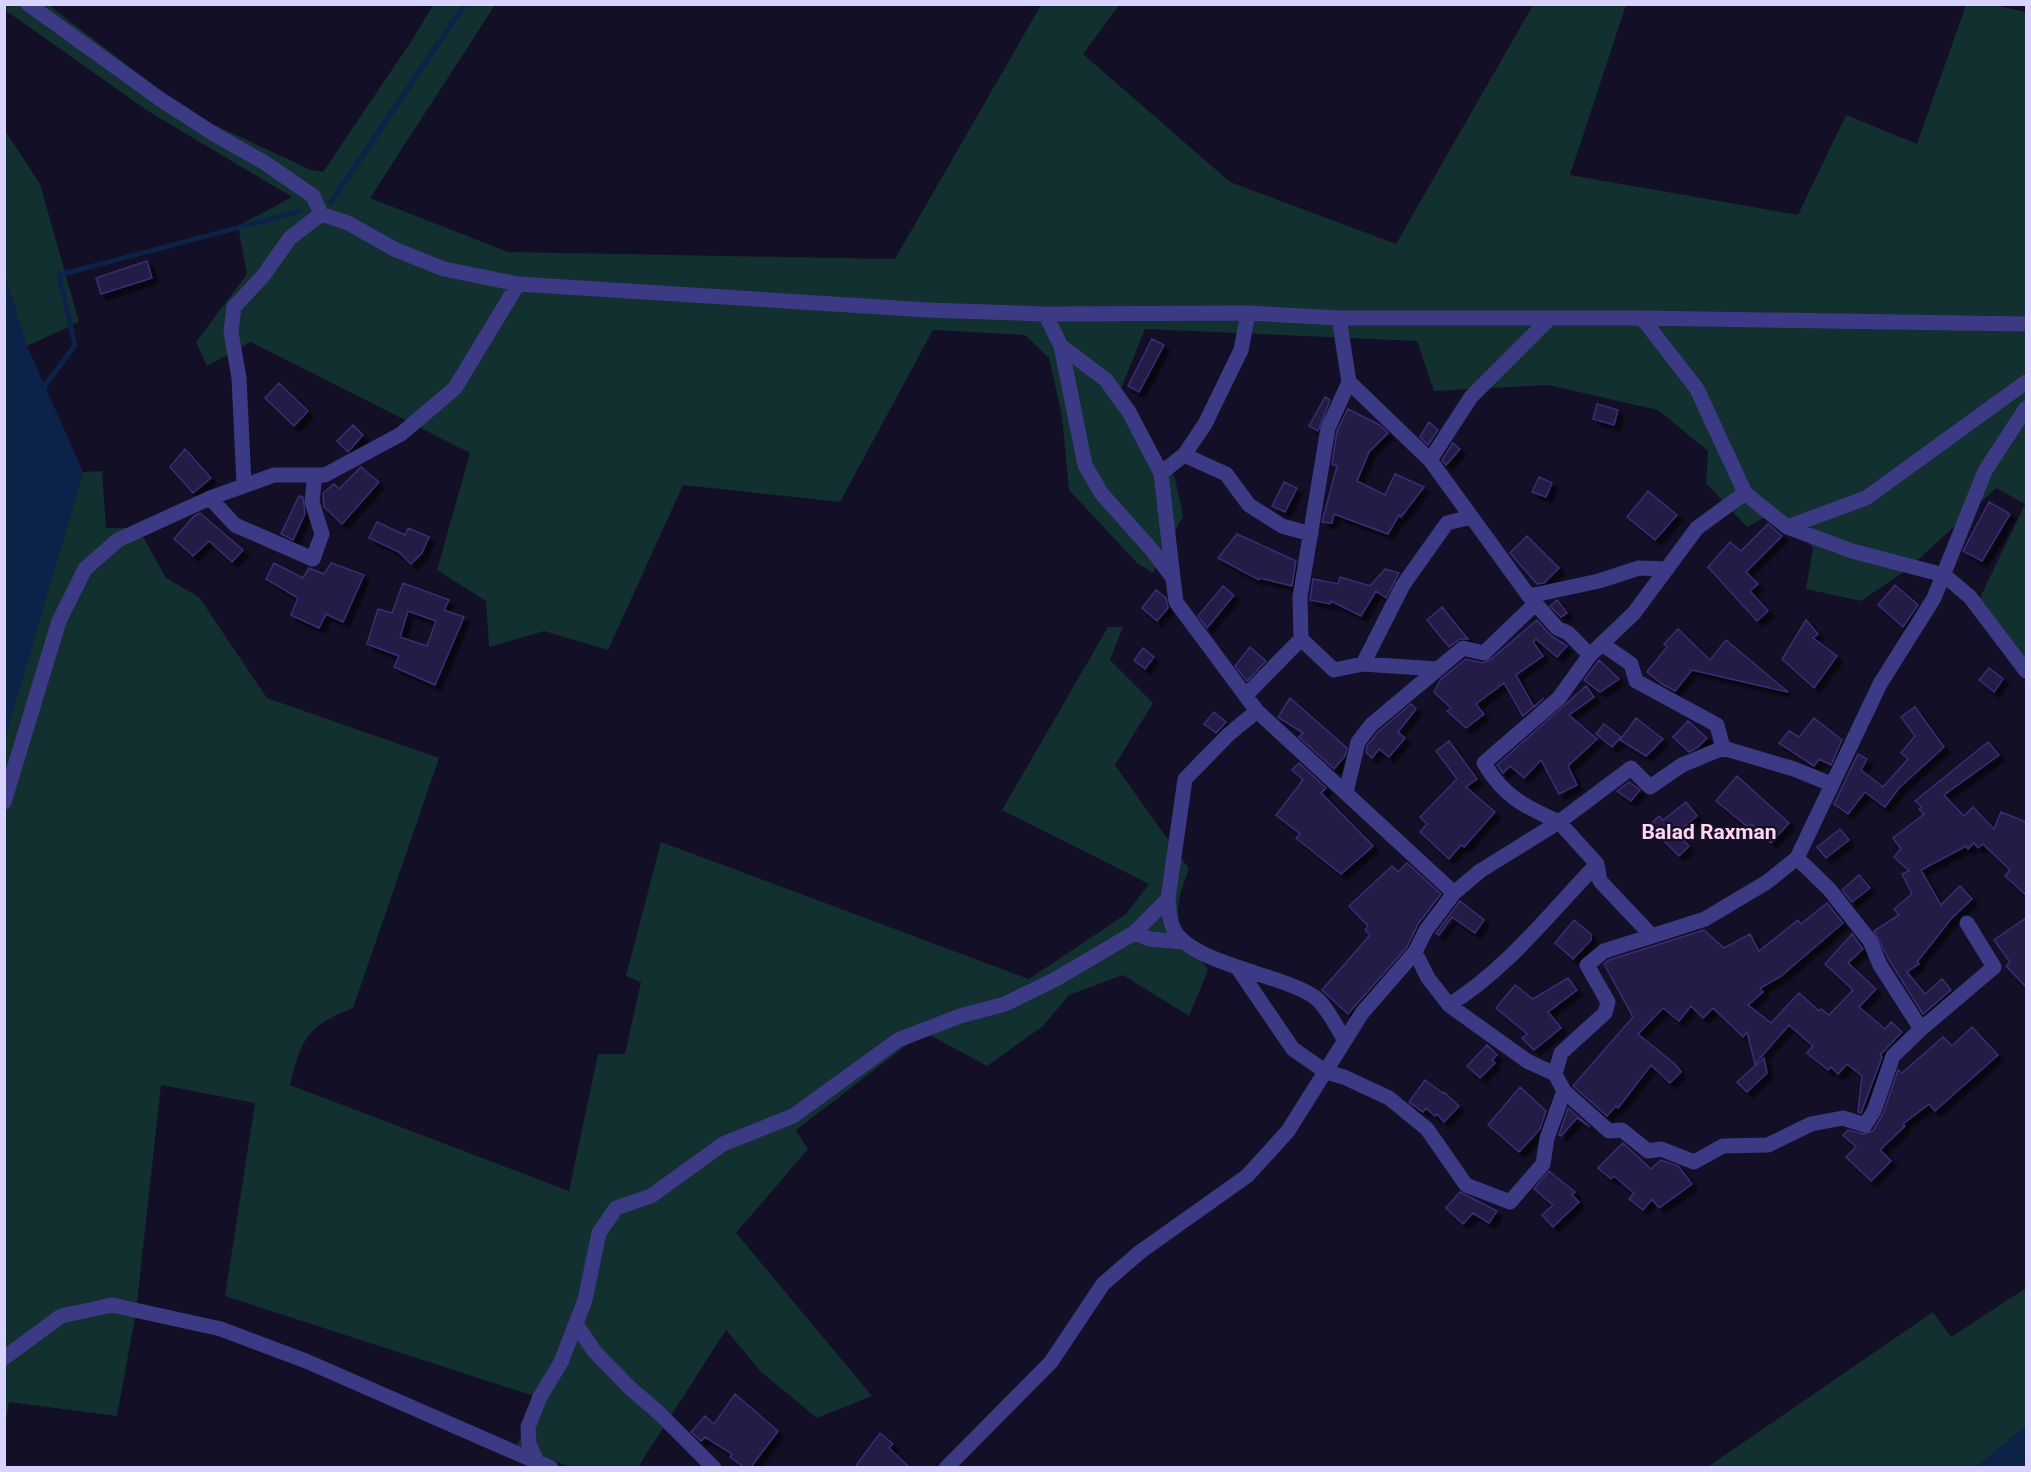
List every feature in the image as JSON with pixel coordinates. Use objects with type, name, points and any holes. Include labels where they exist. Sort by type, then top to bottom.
[{"type":"street","points":[[28,4],[160,99],[265,163],[313,196],[321,214],[348,223],[394,249],[444,269],[518,284],[928,310],[1045,314],[1248,313],[1339,318],[1642,318],[2026,324]]},
{"type":"street","points":[[244,484],[239,378],[231,332],[234,306],[263,276],[290,238],[321,214]]},
{"type":"street","points":[[4,802],[59,621],[85,569],[118,540],[210,498],[274,475],[325,475],[401,434],[455,388],[518,284]]},
{"type":"street","points":[[1161,473],[1184,455],[1205,424],[1241,350],[1248,313]]},
{"type":"street","points":[[1045,314],[1060,346],[1085,465],[1101,493],[1151,549],[1173,578]]},
{"type":"street","points":[[1339,318],[1349,382],[1328,428],[1300,597],[1301,639],[1334,670],[1363,664],[1437,669]]},
{"type":"street","points":[[1642,318],[1697,389],[1744,493],[1786,527],[1852,551],[1944,575],[1970,597],[2026,671]]},
{"type":"street","points":[[1430,460],[1471,397],[1549,319]]},
{"type":"street","points":[[1060,346],[1106,380],[1129,411],[1161,473],[1176,602],[1257,711],[1290,745],[1346,792],[1454,894]]},
{"type":"street","points":[[1349,382],[1430,460],[1533,600],[1557,628],[1569,633],[1590,655]]},
{"type":"street","points":[[1786,527],[1866,498],[2026,382]]},
{"type":"street","points":[[1555,1074],[1561,1053],[1605,1013],[1608,1002],[1587,965],[1604,951],[1705,919],[1767,882],[1797,858],[1880,684],[1935,598],[1985,471],[2026,408]]},
{"type":"street","points":[[1184,455],[1226,474],[1249,505],[1282,526],[1311,534]]},
{"type":"street","points":[[210,498],[235,525],[313,558],[322,534],[312,502],[315,475]]},
{"type":"street","points":[[1652,936],[1600,881],[1597,864],[1559,822],[1516,801],[1494,780],[1484,763],[1559,698],[1590,655],[1634,613],[1697,528],[1744,493]]},
{"type":"street","points":[[1363,664],[1403,585],[1447,523],[1471,517]]},
{"type":"street","points":[[1346,792],[1358,742],[1371,725],[1463,648],[1484,653],[1533,600],[1639,568],[1667,569]]},
{"type":"street","points":[[1246,695],[1301,639]]},
{"type":"street","points":[[1602,644],[1631,664],[1635,681],[1717,725],[1723,748]]},
{"type":"street","points":[[1184,942],[1173,929],[1168,899],[1185,779],[1229,734],[1257,711]]},
{"type":"street","points":[[946,1467],[1051,1362],[1103,1284],[1140,1252],[1246,1176],[1288,1131],[1362,1013],[1415,952],[1426,930],[1454,894],[1500,858],[1559,822],[1631,768],[1650,787],[1682,765],[1723,748],[1831,784]]},
{"type":"street","points":[[1797,858],[1829,889],[1865,934],[1880,965],[1921,1029]]},
{"type":"street","points":[[1449,1005],[1477,987],[1514,954],[1597,864]]},
{"type":"street","points":[[544,1465],[529,1444],[528,1427],[540,1397],[561,1362],[585,1300],[599,1233],[616,1209],[651,1196],[723,1144],[793,1116],[898,1041],[960,1016],[1005,1004],[1054,980],[1134,933],[1168,899]]},
{"type":"street","points":[[1415,952],[1428,978],[1449,1005],[1527,1061],[1555,1074],[1564,1091],[1609,1131],[1622,1130],[1648,1151],[1661,1149],[1694,1162],[1723,1146],[1768,1145],[1811,1124],[1843,1118],[1865,1125],[1874,1111],[1893,1056],[1994,967],[1967,923]]},
{"type":"street","points":[[1134,933],[1150,939],[1184,942],[1239,970],[1279,980],[1315,997],[1345,1040]]},
{"type":"street","points":[[1239,970],[1293,1049],[1326,1072],[1344,1077],[1389,1098],[1427,1129],[1466,1185],[1510,1203],[1543,1164],[1547,1138],[1564,1091]]},
{"type":"street","points":[[4,1358],[61,1316],[112,1305],[221,1329],[306,1361],[544,1465]]},
{"type":"street","points":[[576,1324],[594,1351],[714,1467]]},
{"type":"green space","points":[[5,5],[49,5],[191,114],[311,170],[323,172],[433,5],[495,5],[370,198],[508,252],[895,259],[1041,5],[1119,5],[1083,54],[1230,182],[1396,244],[1533,5],[1626,5],[1570,175],[1798,215],[1846,115],[1917,144],[1966,5],[1994,5],[2026,12],[2026,662],[1976,606],[2025,504],[1996,488],[1908,569],[1861,601],[1806,589],[1813,548],[1778,510],[1747,527],[1706,483],[1708,451],[1658,410],[1548,385],[1434,391],[1417,341],[1145,329],[1119,394],[1175,478],[1183,516],[1153,573],[1137,563],[1069,490],[1062,416],[1049,358],[1025,335],[933,330],[840,502],[683,485],[608,650],[544,631],[489,647],[486,601],[437,570],[470,453],[251,342],[207,366],[196,342],[247,274],[238,226],[292,197],[148,111],[5,10]]},
{"type":"green space","points":[[4,129],[40,184],[79,322],[27,346],[5,278]]},
{"type":"green space","points":[[102,471],[106,528],[138,528],[166,578],[199,597],[267,698],[439,758],[353,1008],[326,1021],[309,1036],[298,1056],[290,1085],[569,1191],[598,1054],[625,1054],[641,982],[626,976],[661,842],[1029,979],[1126,914],[1149,884],[1002,810],[1108,627],[1123,627],[1110,660],[1153,703],[1115,765],[1189,869],[1179,901],[1180,923],[1208,970],[1189,1016],[1123,975],[1069,995],[1043,1026],[987,1066],[924,1032],[796,1130],[808,1149],[736,1233],[872,1396],[817,1418],[761,1372],[726,1330],[638,1467],[572,1467],[516,1449],[534,1396],[225,1296],[255,1103],[161,1085],[136,1312],[117,1416],[9,1402],[5,1427],[5,737],[83,472]]},
{"type":"green space","points":[[2026,1288],[2026,1426],[1976,1467],[1706,1468],[1933,1312],[1951,1337]]},
{"type":"water","points":[[5,278],[27,346],[83,472],[5,737]]},
{"type":"water","points":[[2026,1426],[2026,1467],[1976,1467]]},
{"type":"building","points":[[147,261],[152,278],[101,294],[96,278]]},
{"type":"building","points":[[1152,339],[1164,345],[1139,392],[1128,386]]},
{"type":"building","points":[[279,383],[308,411],[294,426],[265,398]]},
{"type":"building","points":[[1325,397],[1330,400],[1318,431],[1309,426]]},
{"type":"building","points":[[1597,404],[1618,410],[1614,425],[1593,419]]},
{"type":"building","points":[[1348,409],[1380,425],[1388,433],[1369,452],[1357,481],[1385,495],[1395,474],[1424,487],[1401,517],[1399,515],[1388,534],[1334,514],[1332,523],[1322,522],[1337,466],[1332,464],[1337,431]]},
{"type":"building","points":[[1429,422],[1438,430],[1428,445],[1420,437]]},
{"type":"building","points":[[353,425],[363,435],[348,452],[337,441]]},
{"type":"building","points":[[1453,443],[1460,449],[1446,465],[1442,460]]},
{"type":"building","points":[[185,449],[211,478],[193,493],[170,467]]},
{"type":"building","points":[[361,467],[379,482],[342,524],[324,507],[323,493],[334,484],[339,489]]},
{"type":"building","points":[[1539,477],[1552,483],[1546,497],[1532,492]]},
{"type":"building","points":[[1284,482],[1297,488],[1285,512],[1272,506]]},
{"type":"building","points":[[1648,491],[1677,515],[1655,540],[1627,517]]},
{"type":"building","points":[[299,496],[303,497],[305,514],[293,540],[281,534]]},
{"type":"building","points":[[1989,502],[2010,514],[1982,561],[1963,551]]},
{"type":"building","points":[[200,513],[243,550],[232,562],[209,541],[193,556],[174,539],[194,516]]},
{"type":"building","points":[[377,522],[405,535],[408,528],[429,537],[422,553],[411,564],[399,552],[369,538]]},
{"type":"building","points":[[1768,524],[1782,536],[1746,572],[1758,584],[1750,591],[1768,611],[1757,621],[1708,567],[1730,542],[1741,551]]},
{"type":"building","points":[[1237,534],[1296,561],[1292,586],[1260,578],[1259,580],[1218,558]]},
{"type":"building","points":[[1527,536],[1559,568],[1544,583],[1537,584],[1510,553]]},
{"type":"building","points":[[274,563],[303,578],[309,568],[324,574],[331,563],[364,575],[343,622],[326,614],[319,628],[291,615],[298,598],[266,579]]},
{"type":"building","points":[[1385,569],[1399,573],[1386,598],[1376,591],[1361,616],[1331,601],[1330,604],[1310,600],[1313,579],[1338,584],[1340,577],[1370,586]]},
{"type":"building","points":[[403,583],[449,600],[444,610],[464,617],[435,685],[394,667],[399,656],[367,644],[378,609],[392,613]],"holes":[[[408,611],[436,621],[427,646],[400,637]]]},
{"type":"building","points":[[1895,585],[1918,605],[1903,627],[1878,605]]},
{"type":"building","points":[[1223,586],[1234,595],[1207,628],[1198,616]]},
{"type":"building","points":[[1156,590],[1166,598],[1168,608],[1157,621],[1142,608]]},
{"type":"building","points":[[1557,600],[1567,613],[1561,617],[1550,606]]},
{"type":"building","points":[[1442,607],[1468,639],[1460,639],[1449,647],[1427,620]]},
{"type":"building","points":[[1537,620],[1550,635],[1567,646],[1557,657],[1536,639],[1533,642],[1543,656],[1516,675],[1534,707],[1523,716],[1504,683],[1476,704],[1484,714],[1466,728],[1447,711],[1451,708],[1434,692],[1441,679],[1466,659],[1482,663],[1490,660]]},
{"type":"building","points":[[1806,620],[1818,634],[1813,638],[1837,656],[1814,688],[1782,659]]},
{"type":"building","points":[[1678,629],[1710,660],[1726,640],[1788,692],[1692,670],[1675,691],[1662,684],[1647,672],[1667,647],[1664,644]]},
{"type":"building","points":[[1250,647],[1266,661],[1247,681],[1235,666]]},
{"type":"building","points":[[1143,648],[1154,657],[1145,669],[1134,660]]},
{"type":"building","points":[[1599,660],[1619,679],[1600,692],[1584,680]]},
{"type":"building","points":[[1989,668],[2003,679],[1994,692],[1979,680]]},
{"type":"building","points":[[1586,686],[1594,697],[1569,715],[1597,739],[1568,766],[1577,785],[1559,794],[1541,760],[1524,778],[1510,766],[1503,773],[1497,765]]},
{"type":"building","points":[[1290,698],[1347,748],[1345,756],[1334,769],[1299,737],[1303,733],[1278,717]]},
{"type":"building","points":[[1411,704],[1416,709],[1398,732],[1405,738],[1389,757],[1379,749],[1372,758],[1366,752],[1367,746],[1378,732]]},
{"type":"building","points":[[1915,707],[1944,747],[1899,788],[1885,807],[1865,792],[1848,814],[1834,804],[1858,754],[1867,759],[1861,770],[1883,787],[1908,759],[1901,753],[1915,736],[1901,717]]},
{"type":"building","points":[[1214,712],[1226,722],[1216,733],[1204,724]]},
{"type":"building","points":[[1636,718],[1663,739],[1646,756],[1620,740]]},
{"type":"building","points":[[1814,718],[1842,740],[1831,765],[1819,759],[1814,766],[1779,743],[1789,731],[1799,737]]},
{"type":"building","points":[[1688,721],[1707,738],[1689,752],[1673,737]]},
{"type":"building","points":[[1604,724],[1621,737],[1612,747],[1596,734]]},
{"type":"building","points":[[1449,741],[1477,779],[1466,787],[1495,812],[1464,847],[1461,845],[1449,859],[1420,832],[1427,824],[1420,817],[1457,779],[1436,751]]},
{"type":"building","points":[[1988,742],[1999,755],[1944,795],[1964,816],[1973,807],[1994,829],[2001,812],[2026,822],[2026,895],[2005,876],[2010,870],[1983,844],[1978,848],[1974,843],[1968,849],[1966,846],[1921,870],[1941,905],[1960,886],[1972,899],[1951,919],[1917,962],[1919,964],[1907,972],[1925,994],[1942,979],[1951,990],[1923,1014],[1889,960],[1874,931],[1899,915],[1894,909],[1912,894],[1902,874],[1909,871],[1894,857],[1901,849],[1893,838],[1924,814],[1919,809],[1922,807],[1915,801]]},
{"type":"building","points":[[1299,763],[1326,788],[1321,793],[1373,846],[1341,874],[1296,838],[1300,834],[1276,815],[1303,780],[1292,770]]},
{"type":"building","points":[[1737,776],[1789,823],[1771,843],[1751,824],[1748,827],[1716,801]]},
{"type":"building","points":[[1629,782],[1640,790],[1631,801],[1617,791]]},
{"type":"building","points":[[1686,802],[1697,816],[1676,833],[1689,846],[1679,856],[1649,826],[1659,816],[1663,820]]},
{"type":"building","points":[[1840,829],[1849,840],[1826,858],[1817,847]]},
{"type":"building","points":[[1407,863],[1441,894],[1418,924],[1407,947],[1348,1014],[1322,990],[1370,935],[1365,930],[1368,926],[1349,906],[1392,866],[1398,872]]},
{"type":"building","points":[[1859,875],[1870,888],[1852,902],[1842,890]]},
{"type":"building","points":[[1460,901],[1484,920],[1475,933],[1452,917],[1439,935],[1436,933]]},
{"type":"building","points":[[1827,903],[1843,923],[1780,977],[1760,988],[1763,992],[1748,1005],[1771,1023],[1799,993],[1819,1011],[1821,1009],[1829,1015],[1853,990],[1825,964],[1852,934],[1863,949],[1848,963],[1876,989],[1859,1007],[1885,1029],[1891,1022],[1902,1032],[1880,1055],[1882,1057],[1861,1113],[1858,1112],[1862,1076],[1847,1064],[1838,1074],[1831,1067],[1828,1070],[1807,1053],[1813,1046],[1789,1025],[1755,1064],[1747,1032],[1743,1037],[1713,1008],[1703,1018],[1691,1006],[1679,1021],[1663,1008],[1638,1034],[1676,1065],[1681,1072],[1670,1083],[1651,1065],[1618,1108],[1616,1106],[1607,1116],[1573,1086],[1633,1017],[1604,964],[1609,960],[1704,930],[1724,948],[1750,934],[1759,951],[1798,920],[1801,924]]},
{"type":"building","points":[[2026,918],[2026,987],[2006,966],[2010,962],[1994,940]]},
{"type":"building","points":[[1574,920],[1591,934],[1591,940],[1573,959],[1555,943]]},
{"type":"building","points":[[1568,978],[1577,990],[1548,1012],[1561,1028],[1534,1050],[1522,1038],[1527,1034],[1496,1008],[1515,985],[1533,999]]},
{"type":"building","points":[[1972,1027],[1998,1055],[1935,1111],[1929,1104],[1903,1124],[1905,1126],[1880,1150],[1891,1161],[1871,1181],[1846,1157],[1856,1147],[1843,1135],[1848,1130],[1863,1134],[1873,1131],[1883,1114],[1898,1070],[1902,1073],[1943,1037],[1952,1046]]},
{"type":"building","points":[[1487,1045],[1497,1055],[1492,1060],[1495,1063],[1480,1078],[1467,1066]]},
{"type":"building","points":[[1764,1058],[1767,1073],[1747,1092],[1737,1082]]},
{"type":"building","points":[[1425,1080],[1444,1092],[1459,1106],[1444,1122],[1437,1114],[1435,1116],[1426,1108],[1423,1112],[1409,1102]]},
{"type":"building","points":[[1520,1087],[1546,1111],[1540,1129],[1519,1152],[1488,1125]]},
{"type":"building","points":[[1568,1108],[1590,1127],[1577,1118],[1561,1136],[1559,1135]]},
{"type":"building","points":[[1623,1143],[1651,1169],[1661,1160],[1678,1166],[1692,1184],[1659,1208],[1652,1199],[1643,1210],[1629,1199],[1634,1193],[1614,1176],[1611,1179],[1598,1168]]},
{"type":"building","points":[[1549,1171],[1575,1192],[1572,1195],[1579,1202],[1553,1227],[1542,1215],[1553,1205],[1534,1189]]},
{"type":"building","points":[[1460,1192],[1497,1211],[1489,1223],[1473,1213],[1463,1224],[1446,1208]]},
{"type":"building","points":[[735,1394],[778,1431],[751,1467],[744,1467],[730,1457],[732,1454],[705,1437],[701,1441],[691,1432],[705,1416],[714,1424]]},
{"type":"building","points":[[880,1433],[893,1444],[889,1448],[909,1467],[855,1467]]},
{"type":"waterway","points":[[331,202],[465,4]]},
{"type":"waterway","points":[[42,390],[75,345],[59,275],[301,211]]},
{"type":"district","name":"Balad Raxman","points":[[1709,832]]}]
